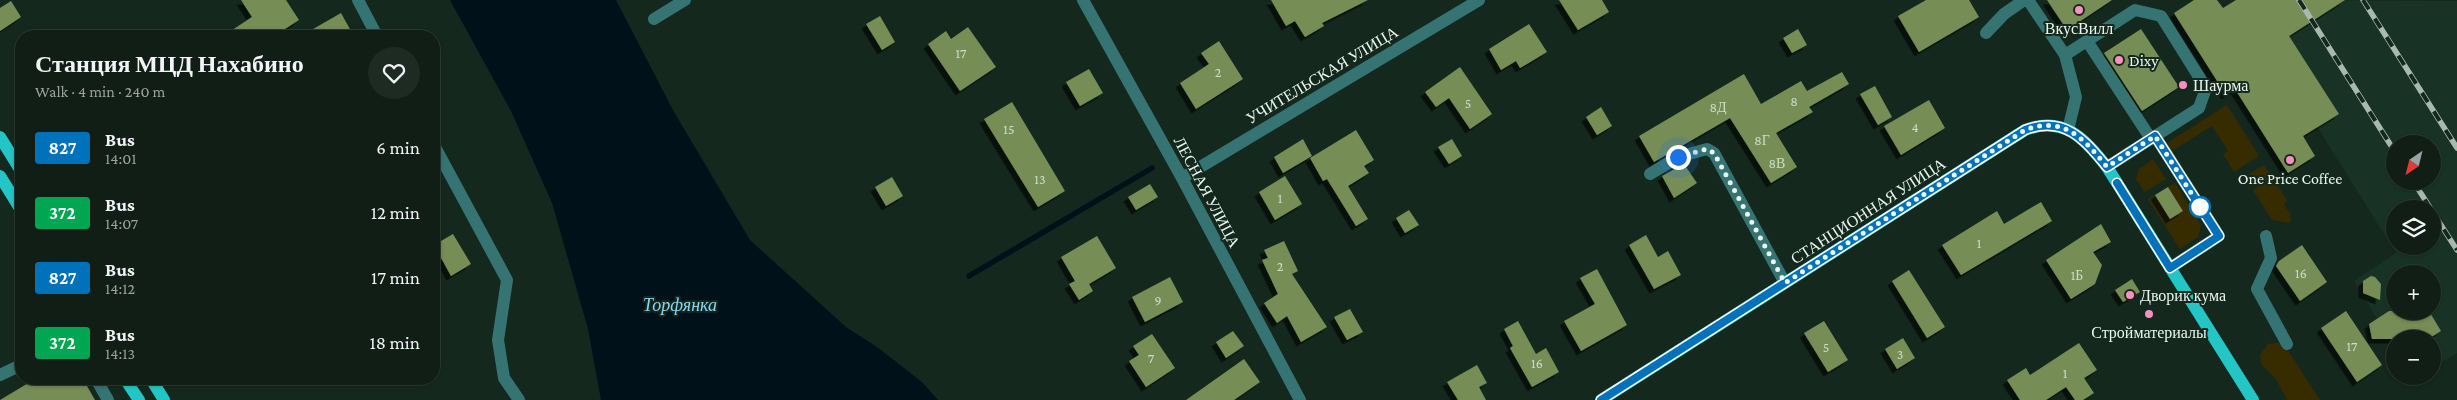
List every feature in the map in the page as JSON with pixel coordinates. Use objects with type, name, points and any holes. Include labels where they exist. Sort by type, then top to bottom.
[{"type":"main road","name":"СТАНЦИОННАЯ УЛИЦА","points":[[1602,400],[2025,130],[2040,125],[2068,130]]},
{"type":"main road","points":[[2068,130],[2090,146],[2107,167],[2253,400]]},
{"type":"main road","points":[[0,137],[15,161]]},
{"type":"main road","points":[[0,176],[4,191],[15,203]]},
{"type":"main road","points":[[129,385],[138,400]]},
{"type":"main road","points":[[155,385],[164,400]]},
{"type":"street","points":[[358,0],[374,30]]},
{"type":"street","points":[[654,19],[685,0]]},
{"type":"street","name":"ЛЕСНАЯ УЛИЦА","points":[[1083,0],[1182,178],[1300,400]]},
{"type":"street","name":"УЧИТЕЛЬСКАЯ УЛИЦА","points":[[1182,178],[1478,0]]},
{"type":"street","points":[[1986,33],[2004,14],[2024,0]]},
{"type":"street","points":[[2028,0],[2065,55],[2076,98],[2068,130]]},
{"type":"street","points":[[2065,55],[2135,10],[2161,16],[2206,88],[2199,108],[2107,167]]},
{"type":"street","points":[[2087,41],[2219,236],[2170,268]]},
{"type":"street","points":[[1650,174],[1678,157],[1707,149],[1714,153],[1785,283]]},
{"type":"street","points":[[440,156],[507,280],[498,340],[504,378],[519,400]]},
{"type":"street","points":[[2266,236],[2272,258],[2257,289],[2287,344]]},
{"type":"street","points":[[0,375],[15,368]]},
{"type":"street","points":[[99,385],[108,400]]},
{"type":"shaded area","points":[[2238,0],[2457,1],[2457,353],[2441,362],[2441,330],[2386,330],[2386,333],[2354,281],[2393,255],[2441,255],[2441,200],[2386,200],[2386,237]]},
{"type":"shaded area","points":[[2227,105],[2259,156],[2234,172],[2223,154],[2228,151],[2212,126],[2172,151],[2167,143]]},
{"type":"shaded area","points":[[2153,159],[2166,179],[2145,192],[2136,179],[2139,169]]},
{"type":"shaded area","points":[[2264,165],[2287,200],[2284,205],[2291,214],[2290,223],[2272,220],[2253,190],[2258,187],[2249,174]]},
{"type":"shaded area","points":[[2175,183],[2201,225],[2198,237],[2180,249],[2148,199],[2155,195],[2170,219],[2183,211],[2168,187]]},
{"type":"shaded area","points":[[2278,343],[2287,349],[2320,400],[2287,400],[2276,379],[2261,364],[2260,355],[2268,344]]},
{"type":"water","name":"Торфянка","points":[[450,0],[616,0],[674,112],[750,240],[846,327],[877,347],[922,382],[938,400],[601,400],[588,329],[552,203],[511,111]]},
{"type":"building","points":[[241,0],[286,0],[299,20],[283,30],[232,30],[252,17]]},
{"type":"building","points":[[1271,0],[1368,0],[1322,23],[1324,26],[1305,37],[1295,21],[1286,26]]},
{"type":"building","points":[[1559,0],[1602,0],[1609,12],[1578,30]]},
{"type":"building","points":[[1926,0],[1969,0],[1979,17],[1919,52],[1898,16]]},
{"type":"building","points":[[2047,0],[2112,0],[2067,30]]},
{"type":"building","points":[[2194,0],[2217,0],[2223,8],[2236,0],[2345,0],[2289,36],[2339,114],[2303,136],[2315,156],[2288,173],[2235,89],[2226,95],[2174,13]]},
{"type":"building","points":[[11,1],[21,17],[0,31],[0,8]]},
{"type":"building","points":[[341,13],[350,30],[311,30]]},
{"type":"building","points":[[880,16],[895,42],[882,50],[866,24]]},
{"type":"building","points":[[1529,24],[1547,52],[1520,68],[1516,61],[1501,70],[1489,49]]},
{"type":"building","points":[[968,27],[996,67],[960,91],[928,44],[946,31],[951,39]]},
{"type":"building","points":[[1798,29],[1807,45],[1792,53],[1783,38]]},
{"type":"building","points":[[2141,29],[2179,87],[2142,111],[2104,53]]},
{"type":"building","points":[[1219,41],[1243,79],[1196,109],[1180,83],[1209,64],[1201,53]]},
{"type":"building","points":[[1460,67],[1492,114],[1470,129],[1449,98],[1436,107],[1425,92]]},
{"type":"building","points":[[1089,69],[1103,93],[1080,106],[1066,82]]},
{"type":"building","points":[[1842,72],[1849,84],[1809,107],[1813,112],[1776,133],[1797,167],[1771,183],[1730,118],[1654,162],[1639,136],[1744,74],[1761,104],[1801,81],[1807,91]]},
{"type":"building","points":[[1875,86],[1892,117],[1878,125],[1860,94]]},
{"type":"building","points":[[1929,100],[1945,128],[1901,155],[1884,126]]},
{"type":"building","points":[[1012,102],[1065,191],[1038,207],[984,119]]},
{"type":"building","points":[[1601,107],[1612,126],[1597,135],[1586,117]]},
{"type":"building","points":[[1356,130],[1374,160],[1364,166],[1369,173],[1348,186],[1368,219],[1356,226],[1327,179],[1323,181],[1310,158]]},
{"type":"building","points":[[1303,139],[1312,156],[1283,173],[1274,157]]},
{"type":"building","points":[[1452,139],[1462,156],[1449,164],[1438,147]]},
{"type":"building","points":[[1684,164],[1697,183],[1674,198],[1662,176]]},
{"type":"building","points":[[1285,176],[1302,204],[1275,220],[1259,192]]},
{"type":"building","points":[[892,177],[903,196],[886,206],[875,187]]},
{"type":"building","points":[[1150,184],[1158,197],[1136,210],[1128,197]]},
{"type":"building","points":[[2168,187],[2183,211],[2170,219],[2155,195]]},
{"type":"building","points":[[2041,202],[2052,221],[1961,275],[1942,245],[1997,211],[2004,224]]},
{"type":"building","points":[[1409,210],[1419,225],[1405,233],[1396,218]]},
{"type":"building","points":[[2101,224],[2111,242],[2093,252],[2102,265],[2095,284],[2071,299],[2046,260]]},
{"type":"building","points":[[453,234],[471,264],[451,276],[440,256],[440,242]]},
{"type":"building","points":[[1646,235],[1658,257],[1668,251],[1681,275],[1654,289],[1629,245]]},
{"type":"building","points":[[1097,236],[1116,268],[1089,284],[1093,291],[1079,300],[1069,284],[1075,281],[1061,257]]},
{"type":"building","points":[[1284,241],[1298,271],[1292,274],[1327,327],[1301,342],[1287,316],[1277,323],[1264,303],[1278,294],[1262,260],[1268,258],[1264,250]]},
{"type":"building","points":[[2302,245],[2327,282],[2300,301],[2276,266],[2279,261]]},
{"type":"building","points":[[1597,269],[1627,325],[1581,351],[1564,321],[1595,304],[1580,278]]},
{"type":"building","points":[[1909,270],[1945,327],[1927,338],[1892,281]]},
{"type":"building","points":[[2371,276],[2375,277],[2381,284],[2380,300],[2363,293],[2363,281]]},
{"type":"building","points":[[1170,277],[1183,302],[1145,322],[1132,297]]},
{"type":"building","points":[[2132,279],[2140,292],[2123,302],[2115,290]]},
{"type":"building","points":[[1350,309],[1363,332],[1347,340],[1334,317]]},
{"type":"building","points":[[2346,311],[2382,365],[2357,382],[2321,328]]},
{"type":"building","points":[[2386,313],[2386,320],[2434,320],[2440,330],[2386,330],[2386,339],[2372,339],[2369,324]]},
{"type":"building","points":[[1518,321],[1536,354],[1546,348],[1559,372],[1532,387],[1510,348],[1513,346],[1504,329]]},
{"type":"building","points":[[1824,321],[1848,360],[1828,372],[1804,333]]},
{"type":"building","points":[[1233,331],[1244,346],[1226,358],[1216,342]]},
{"type":"building","points":[[1152,334],[1175,368],[1146,387],[1129,361],[1139,355],[1133,346]]},
{"type":"building","points":[[1903,338],[1915,358],[1897,369],[1885,349]]},
{"type":"building","points":[[2079,343],[2097,370],[2084,378],[2094,393],[2083,400],[2075,400],[2066,387],[2046,400],[2020,400],[2007,380],[2026,368],[2030,375]]},
{"type":"building","points":[[1244,359],[1260,382],[1234,400],[1186,400]]},
{"type":"building","points":[[1477,365],[1487,383],[1479,387],[1486,400],[1458,400],[1447,382]]},
{"type":"building","points":[[25,385],[86,385],[95,400],[0,400]]},
{"type":"waterway","points":[[969,276],[1152,168]]},
{"type":"railway","points":[[2299,0],[2386,138]]},
{"type":"railway","points":[[2363,0],[2457,148]]},
{"type":"railway","points":[[2419,190],[2425,200]]},
{"type":"railway","points":[[2441,225],[2457,250]]},
{"type":"bus line","name":"827","points":[[1601,400],[2025,130],[2040,125],[2054,126],[2079,136],[2107,167],[2155,136],[2219,236],[2170,268],[2117,183]]},
{"type":"place","name":"ВкусВилл","points":[[2079,10]]},
{"type":"place","name":"Dixy","points":[[2119,60]]},
{"type":"place","name":"Шаурма","points":[[2183,85]]},
{"type":"place","name":"One Price Coffee","points":[[2290,160]]},
{"type":"place","name":"Дворик кума","points":[[2130,295]]},
{"type":"place","name":"Стройматериалы","points":[[2149,314]]},
{"type":"route","points":[[1678,157],[1707,149],[1714,153],[1785,283],[2025,130],[2040,125],[2054,126],[2079,136],[2107,167],[2155,136],[2200,207]]}]
